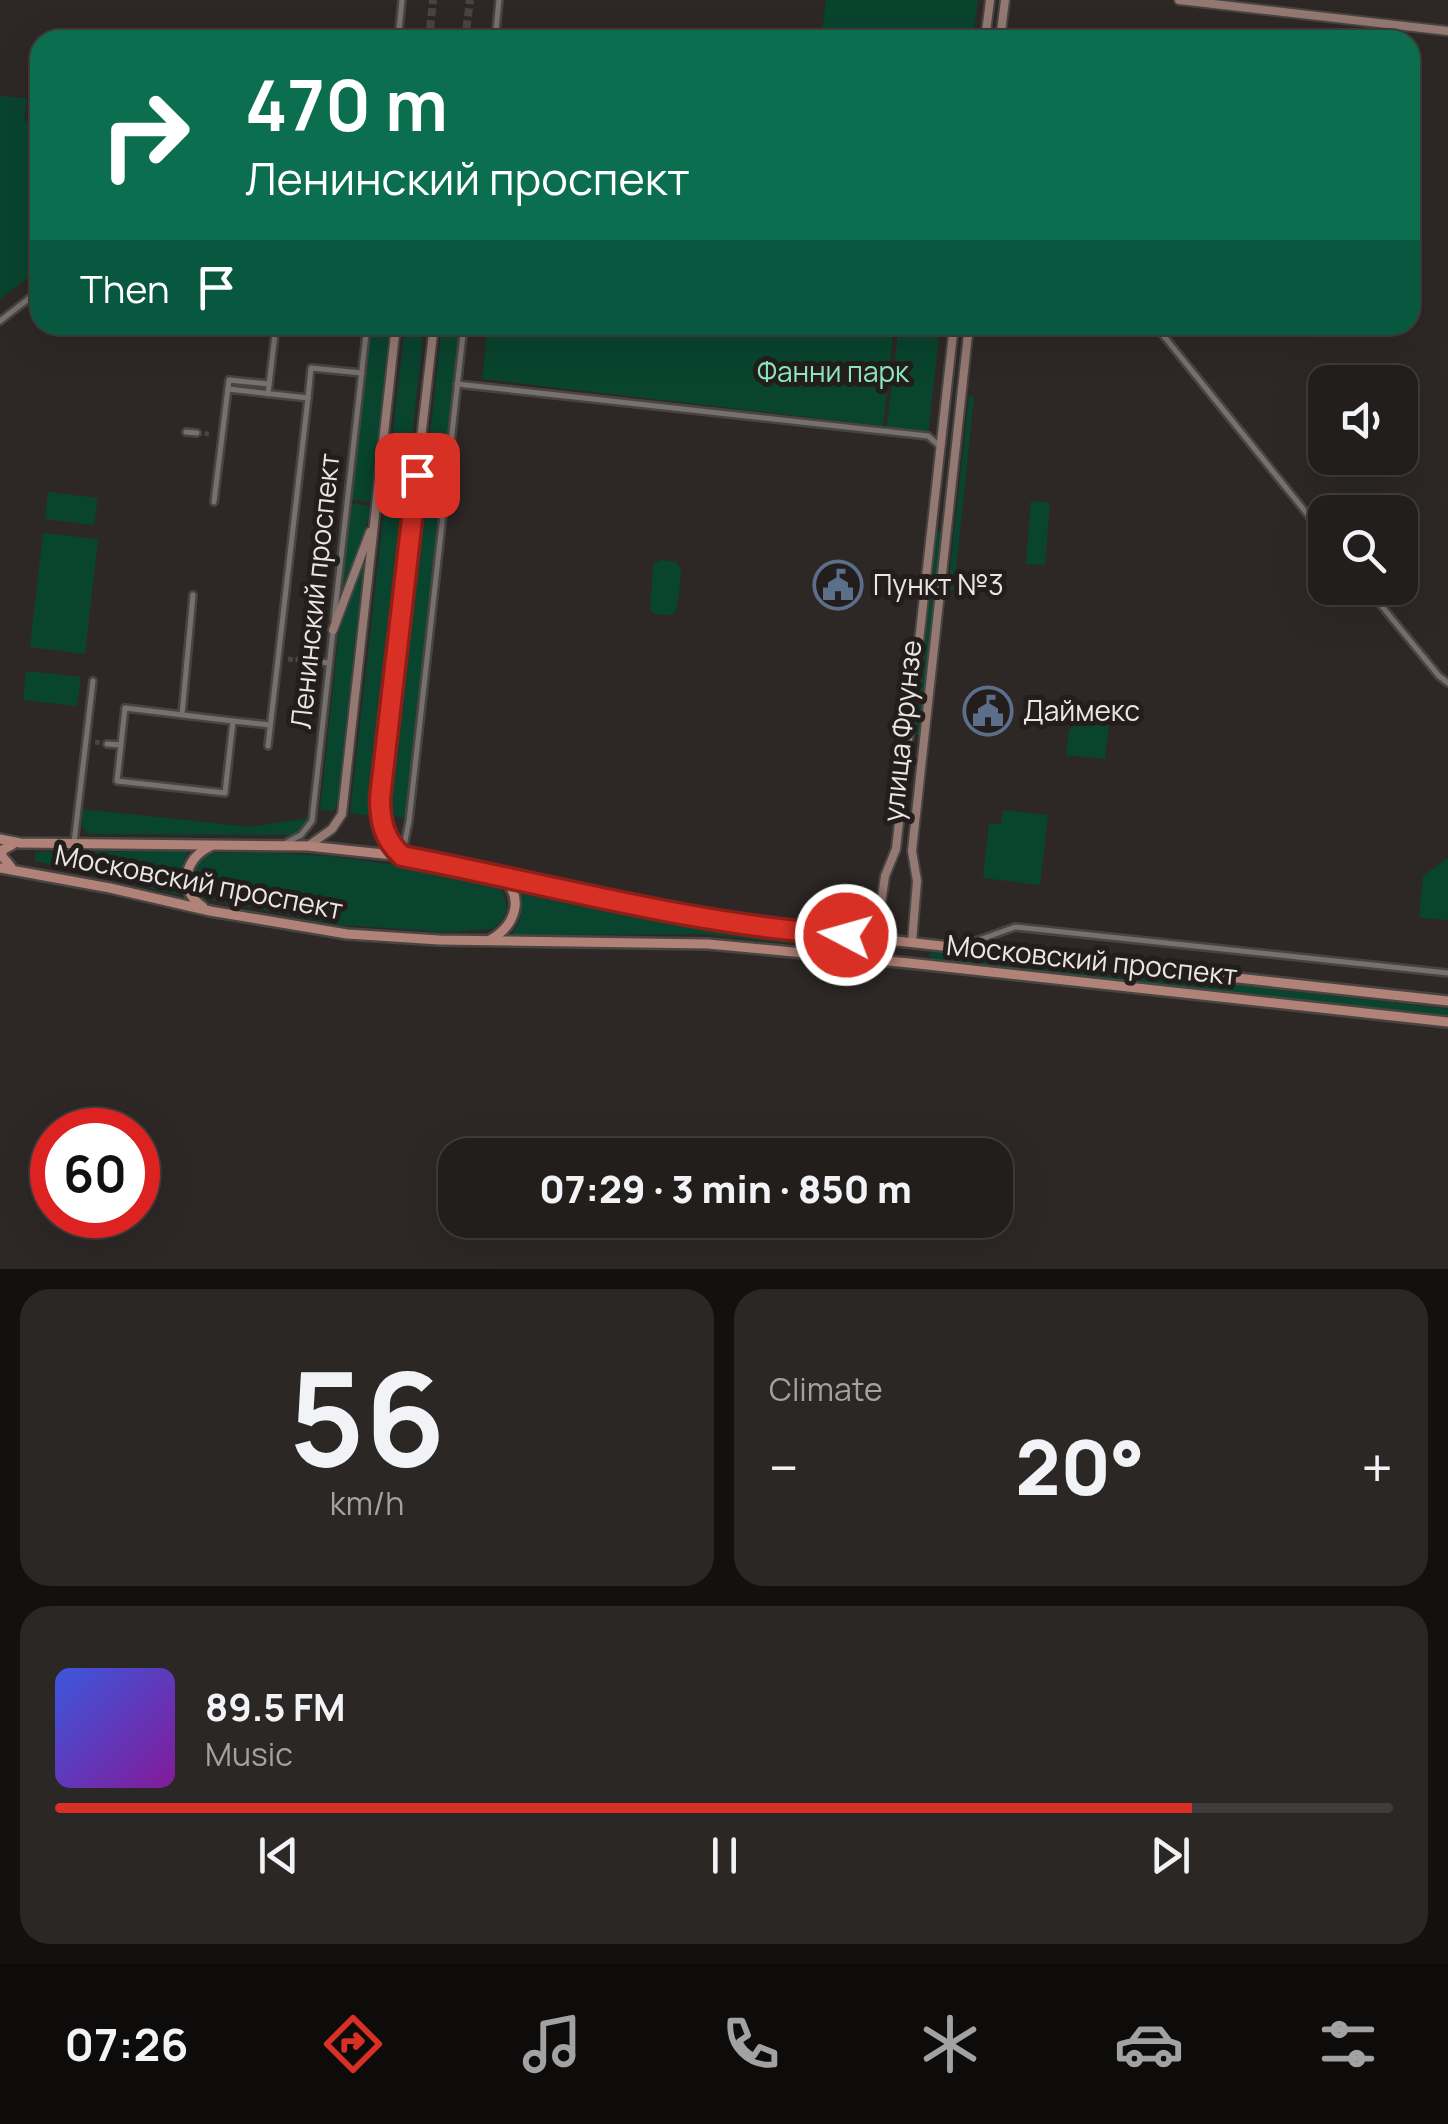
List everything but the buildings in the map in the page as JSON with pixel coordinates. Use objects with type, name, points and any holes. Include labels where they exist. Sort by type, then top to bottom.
[{"type":"main road","points":[[986,30],[990,0]]},
{"type":"main road","points":[[1001,30],[1005,0]]},
{"type":"main road","points":[[1179,0],[1448,30]]},
{"type":"main road","name":"Ленинский проспект","points":[[308,846],[332,830],[342,814],[395,335]]},
{"type":"main road","points":[[402,856],[383,829],[380,798],[433,335]]},
{"type":"main road","name":"улица Фрунзе","points":[[874,959],[887,870],[896,849],[953,335]]},
{"type":"main road","name":"улица Фрунзе","points":[[910,963],[916,874],[912,851],[968,335]]},
{"type":"main road","points":[[935,495],[942,502],[950,496]]},
{"type":"main road","points":[[333,630],[375,518]]},
{"type":"main road","points":[[932,529],[939,525],[946,531]]},
{"type":"main road","name":"Московский проспект","points":[[0,842],[308,846],[402,856],[700,918],[1448,1001]]},
{"type":"main road","points":[[7,867],[2,850],[16,844]]},
{"type":"main road","points":[[210,911],[188,893],[186,875],[193,858],[214,844]]},
{"type":"main road","points":[[896,849],[904,858],[912,851]]},
{"type":"main road","points":[[887,870],[901,864],[916,874]]},
{"type":"main road","name":"Московский проспект","points":[[7,867],[210,911],[347,934],[488,941],[708,944],[1448,1022]]},
{"type":"main road","points":[[488,941],[508,928],[514,908],[512,890],[497,874]]},
{"type":"street","points":[[399,30],[402,0]]},
{"type":"street","points":[[496,30],[500,0]]},
{"type":"street","points":[[0,320],[30,298]]},
{"type":"street","points":[[268,394],[275,335]]},
{"type":"street","name":"Ленинский проспект","points":[[281,846],[301,836],[314,814],[366,335]]},
{"type":"street","points":[[402,856],[463,335]]},
{"type":"street","points":[[1163,335],[1308,515]]},
{"type":"street","points":[[268,746],[312,368],[362,372]]},
{"type":"street","points":[[214,502],[229,380],[268,384]]},
{"type":"street","points":[[457,384],[928,436],[942,430]]},
{"type":"street","points":[[228,390],[308,398]]},
{"type":"street","points":[[186,432],[197,433]]},
{"type":"street","points":[[209,434],[222,435]]},
{"type":"street","points":[[928,436],[940,447]]},
{"type":"street","points":[[182,715],[193,595]]},
{"type":"street","points":[[1381,605],[1448,684]]},
{"type":"street","points":[[278,658],[288,659]]},
{"type":"street","points":[[301,660],[329,663]]},
{"type":"street","points":[[74,843],[93,681]]},
{"type":"street","points":[[233,721],[225,793],[117,780],[126,708],[270,725]]},
{"type":"street","points":[[86,741],[95,742]]},
{"type":"street","points":[[107,744],[121,745]]},
{"type":"street","points":[[960,947],[1015,928],[1448,973]]},
{"type":"green space","points":[[826,0],[978,0],[974,30],[822,30]]},
{"type":"green space","points":[[0,96],[27,98],[24,121],[30,122],[30,276],[0,299]]},
{"type":"green space","points":[[369,335],[389,335],[371,502],[351,499]]},
{"type":"green space","points":[[404,335],[423,335],[374,816],[350,813]]},
{"type":"green space","points":[[441,335],[458,335],[406,818],[389,816]]},
{"type":"green space","name":"Фанни парк","points":[[487,335],[893,335],[883,426],[482,379]]},
{"type":"green space","points":[[898,335],[939,335],[928,436],[886,432]]},
{"type":"green space","points":[[971,395],[974,397],[951,591],[948,588]]},
{"type":"green space","points":[[48,492],[98,498],[94,525],[45,519]]},
{"type":"green space","points":[[1031,501],[1050,503],[1045,565],[1026,564]]},
{"type":"green space","points":[[350,503],[370,506],[369,518],[340,597]]},
{"type":"green space","points":[[939,531],[942,534],[920,735],[915,734]]},
{"type":"green space","points":[[43,533],[98,539],[85,654],[30,647]]},
{"type":"green space","points":[[365,550],[338,798],[334,811],[320,810],[340,621]]},
{"type":"green space","points":[[662,560],[676,562],[681,569],[677,606],[671,615],[655,614],[650,609],[653,566]]},
{"type":"green space","points":[[26,671],[81,677],[77,706],[23,700]]},
{"type":"green space","points":[[1080,720],[1109,723],[1105,759],[1066,755],[1069,730]]},
{"type":"green space","points":[[82,809],[251,827],[308,818],[298,835],[89,834],[82,827]]},
{"type":"green space","points":[[1003,810],[1048,815],[1040,885],[983,878],[989,823],[1001,824]]},
{"type":"green space","points":[[186,851],[180,895],[35,861],[35,852]]},
{"type":"green space","points":[[209,853],[330,856],[466,875],[496,885],[503,892],[507,908],[492,929],[446,932],[340,925],[202,898],[191,879],[197,862]]},
{"type":"green space","points":[[1448,858],[1448,920],[1419,918],[1423,876]]},
{"type":"green space","points":[[518,887],[706,925],[861,943],[860,952],[704,934],[512,935],[521,912]]},
{"type":"green space","points":[[934,952],[1091,969],[1090,977],[935,960],[929,957]]},
{"type":"green space","points":[[1095,969],[1448,1009],[1448,1017],[1094,977]]},
{"type":"tunnel","points":[[430,30],[433,0]]},
{"type":"tunnel","points":[[466,30],[470,0]]},
{"type":"tunnel","points":[[197,433],[209,434]]},
{"type":"tunnel","points":[[288,659],[301,660]]},
{"type":"tunnel","points":[[95,742],[107,744]]},
{"type":"place","name":"Пункт №3","points":[[838,585]]},
{"type":"place","name":"Даймекс","points":[[988,711]]},
{"type":"route","points":[[417,475],[380,798],[380,818],[393,848],[402,856],[672,913],[846,935]]}]
